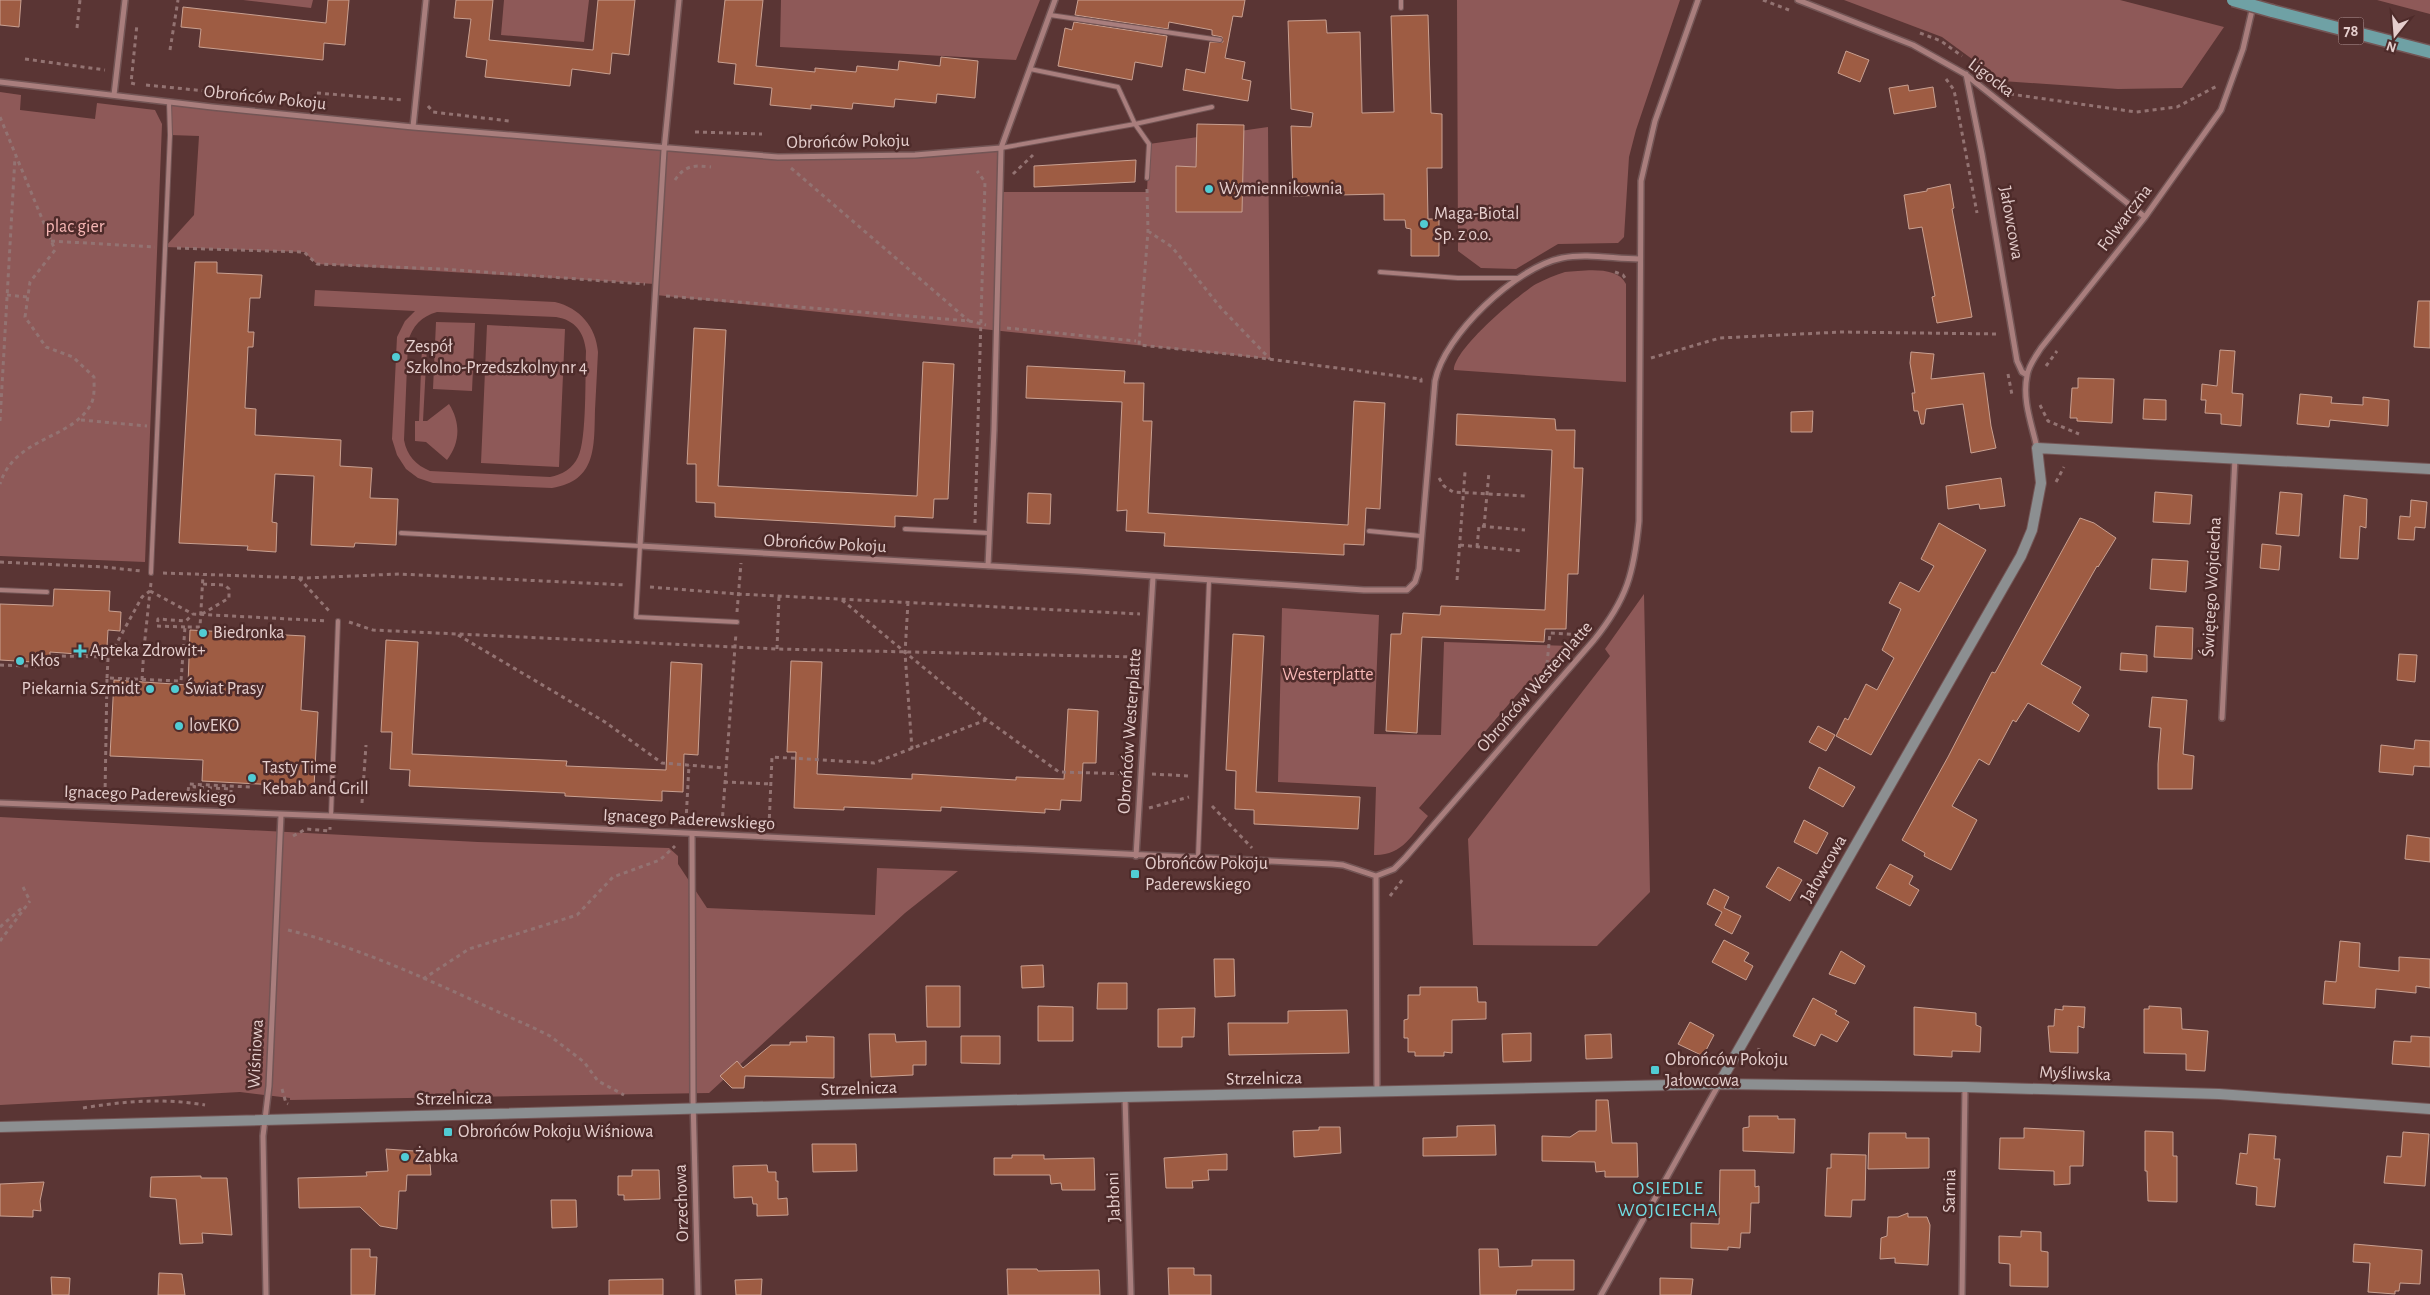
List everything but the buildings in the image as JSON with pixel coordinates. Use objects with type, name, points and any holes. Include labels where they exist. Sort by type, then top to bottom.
[{"type":"main road","name":"78","points":[[2232,0],[2430,52]]},
{"type":"street","points":[[114,96],[125,0]]},
{"type":"street","points":[[413,128],[426,0]]},
{"type":"street","points":[[640,546],[664,150],[679,0]]},
{"type":"street","points":[[1055,0],[1001,148],[994,430],[988,566],[1209,581],[1391,591],[1406,590],[1415,582],[1420,569],[1421,536],[1437,369],[1450,346],[1492,300],[1518,278],[1544,264],[1563,258],[1639,259]]},
{"type":"street","name":"Obrońców Westerplatte","points":[[1376,876],[1394,868],[1405,858],[1594,640],[1620,604],[1634,559],[1639,522],[1639,259],[1641,181],[1654,121],[1698,0]]},
{"type":"street","name":"Ligocka","points":[[1798,0],[1913,45],[1966,74],[2145,217]]},
{"type":"street","name":"Folwarczna","points":[[2037,448],[2028,409],[2027,375],[2041,348],[2145,217],[2221,110],[2234,76],[2254,0]]},
{"type":"street","name":"Jałowcowa","points":[[1966,74],[1982,154],[2017,361],[2019,368],[2027,375]]},
{"type":"street","name":"Obrońców Pokoju","points":[[0,82],[413,128],[664,150],[778,157],[915,155],[1001,148]]},
{"type":"street","points":[[2037,448],[2430,469]]},
{"type":"street","name":"Jałowcowa","points":[[1601,1295],[1719,1084],[2022,556],[2032,530],[2041,483],[2037,448]]},
{"type":"street","name":"Świętego Wojciecha","points":[[2222,718],[2235,458]]},
{"type":"street","name":"Obrońców Pokoju","points":[[640,546],[988,566]]},
{"type":"street","name":"Obrońców Westerplatte","points":[[1136,856],[1153,577]]},
{"type":"street","name":"Ignacego Paderewskiego","points":[[0,803],[330,816],[1343,865],[1376,876]]},
{"type":"street","name":"Wiśniowa","points":[[266,1295],[263,1136],[269,1086],[281,814]]},
{"type":"street","name":"Orzechowa","points":[[692,834],[693,1110],[698,1295]]},
{"type":"street","points":[[1376,876],[1377,1093]]},
{"type":"street","name":"Myśliwska","points":[[1719,1084],[1966,1087],[2219,1094],[2430,1109]]},
{"type":"street","name":"Strzelnicza","points":[[0,1127],[1125,1097],[1377,1093],[1719,1084]]},
{"type":"street","name":"Sarnia","points":[[1962,1295],[1966,1087]]},
{"type":"street","name":"Jabłoni","points":[[1125,1097],[1131,1295]]},
{"type":"lane","points":[[1401,0],[1401,8]]},
{"type":"lane","points":[[1050,16],[1220,40]]},
{"type":"lane","points":[[1030,69],[1118,87],[1135,124],[1148,144],[1147,178]]},
{"type":"lane","points":[[151,573],[170,135],[169,102]]},
{"type":"lane","points":[[1001,148],[1135,124],[1212,107]]},
{"type":"lane","points":[[1380,272],[1458,278],[1518,278]]},
{"type":"lane","points":[[905,529],[989,533]]},
{"type":"lane","points":[[1369,531],[1421,536]]},
{"type":"lane","points":[[401,533],[640,546],[636,586],[636,617],[736,622]]},
{"type":"lane","points":[[1198,858],[1209,581]]},
{"type":"lane","points":[[0,590],[47,592]]},
{"type":"lane","points":[[330,816],[338,621]]},
{"type":"path","points":[[77,28],[80,0]]},
{"type":"path","points":[[170,50],[178,0]]},
{"type":"path","points":[[137,17],[131,83],[305,101]]},
{"type":"path","points":[[25,59],[108,71]]},
{"type":"path","points":[[1944,76],[1954,90],[1966,154]]},
{"type":"path","points":[[1988,91],[2136,112],[2178,107],[2234,76]]},
{"type":"path","points":[[317,93],[404,100]]},
{"type":"path","points":[[426,104],[433,112],[513,121]]},
{"type":"path","points":[[0,117],[54,250],[30,282],[25,317],[46,347],[73,357],[94,377],[92,402],[80,420],[31,446],[5,470],[0,484]]},
{"type":"path","points":[[695,132],[762,134]]},
{"type":"path","points":[[1012,176],[1020,165],[1054,139]]},
{"type":"path","points":[[0,421],[15,154]]},
{"type":"path","points":[[778,157],[969,321]]},
{"type":"path","points":[[674,190],[674,180],[681,171],[693,165],[711,167]]},
{"type":"path","points":[[975,532],[985,182],[977,171]]},
{"type":"path","points":[[1147,178],[1148,231],[1140,345],[1270,359],[1421,379],[1420,388]]},
{"type":"path","points":[[1148,231],[1172,247],[1221,308],[1270,359]]},
{"type":"path","points":[[51,241],[304,252],[317,264],[443,269],[656,284]]},
{"type":"path","points":[[1606,270],[1623,275],[1629,285]]},
{"type":"path","points":[[666,286],[665,296],[969,321],[996,327]]},
{"type":"path","points":[[7,296],[28,297]]},
{"type":"path","points":[[1005,319],[1004,328],[1136,341]]},
{"type":"path","points":[[1639,361],[1720,338],[1825,332],[2000,334],[2002,343]]},
{"type":"path","points":[[2042,373],[2058,350]]},
{"type":"path","points":[[2007,371],[2012,399]]},
{"type":"path","points":[[2037,398],[2048,421],[2088,438]]},
{"type":"path","points":[[80,420],[157,427]]},
{"type":"path","points":[[1457,580],[1465,472]]},
{"type":"path","points":[[1484,527],[1489,472]]},
{"type":"path","points":[[1444,486],[1453,492],[1526,496]]},
{"type":"path","points":[[1477,547],[1479,526],[1525,530]]},
{"type":"path","points":[[1460,545],[1523,551]]},
{"type":"path","points":[[721,835],[742,552]]},
{"type":"path","points":[[0,562],[104,567],[151,573],[299,578],[399,574],[636,586],[738,594],[1151,614]]},
{"type":"path","points":[[142,680],[151,573]]},
{"type":"path","points":[[193,614],[186,621],[158,619],[157,626],[200,627],[203,575]]},
{"type":"path","points":[[299,578],[332,614]]},
{"type":"path","points":[[200,614],[229,598],[230,589],[226,585],[202,584]]},
{"type":"path","points":[[150,590],[193,614],[338,621],[348,622],[373,630],[735,648],[1149,657]]},
{"type":"path","points":[[99,807],[105,795],[109,657],[142,597],[150,590]]},
{"type":"path","points":[[777,649],[779,596]]},
{"type":"path","points":[[842,599],[987,720],[1059,772],[1201,776]]},
{"type":"path","points":[[908,602],[905,653],[912,749]]},
{"type":"path","points":[[107,678],[181,681],[185,627]]},
{"type":"path","points":[[1547,664],[1550,633],[1583,635],[1587,630]]},
{"type":"path","points":[[457,634],[605,722],[662,763],[725,768]]},
{"type":"path","points":[[112,652],[144,648]]},
{"type":"path","points":[[0,665],[55,667],[56,656],[109,657]]},
{"type":"path","points":[[769,838],[772,757],[874,763],[987,720]]},
{"type":"path","points":[[362,803],[366,745]]},
{"type":"path","points":[[686,821],[689,765]]},
{"type":"path","points":[[724,782],[771,784]]},
{"type":"path","points":[[194,785],[194,787],[232,789],[231,794],[188,792],[189,784],[250,787]]},
{"type":"path","points":[[1139,811],[1200,794],[1252,848]]},
{"type":"path","points":[[423,979],[469,949],[577,915],[613,877],[660,860],[674,845]]},
{"type":"path","points":[[1388,903],[1391,894],[1409,872]]},
{"type":"path","points":[[23,887],[30,901]]},
{"type":"path","points":[[0,927],[30,901]]},
{"type":"path","points":[[0,941],[30,901]]},
{"type":"path","points":[[287,930],[324,939],[423,979],[550,1036],[584,1062],[598,1081],[624,1095],[626,1100]]},
{"type":"path","points":[[74,1110],[127,1101],[174,1100],[208,1106]]},
{"type":"green space","points":[[243,0],[313,0],[311,8]]},
{"type":"green space","points":[[504,0],[589,0],[584,42],[501,35]]},
{"type":"green space","points":[[781,0],[1040,0],[1016,60],[780,47]]},
{"type":"green space","points":[[1457,0],[1680,0],[1636,130],[1629,157],[1624,237],[1618,243],[1558,244],[1516,269],[1481,268],[1458,251]]},
{"type":"green space","points":[[1844,0],[2120,0],[2224,27],[2182,88],[2118,89],[2002,81],[1942,37]]},
{"type":"green space","points":[[2377,0],[2430,0],[2430,14]]},
{"type":"green space","name":"plac gier","points":[[0,92],[21,95],[20,110],[95,119],[97,103],[155,110],[162,124],[145,562],[0,556]]},
{"type":"green space","points":[[169,102],[664,150],[845,158],[1001,148],[1000,192],[1147,192],[1149,144],[1268,127],[1270,359],[656,295],[655,284],[317,264],[304,252],[165,247],[194,215],[199,136],[170,135]]},
{"type":"green space","points":[[1599,270],[1615,274],[1622,278],[1626,284],[1626,382],[1454,370],[1464,349],[1502,311],[1536,284],[1565,272]]},
{"type":"green space","points":[[315,290],[555,302],[572,309],[590,327],[597,343],[598,352],[593,449],[585,470],[578,478],[567,484],[552,488],[433,483],[418,478],[406,469],[397,455],[392,439],[397,337],[405,321],[415,311],[314,306]],"holes":[[[437,312],[556,317],[568,321],[577,328],[583,338],[586,351],[583,437],[578,457],[570,468],[559,475],[550,477],[430,471],[416,463],[407,451],[404,440],[408,342],[418,322]]]},
{"type":"green space","points":[[436,322],[475,323],[472,391],[433,389]]},
{"type":"green space","points":[[487,325],[565,329],[559,467],[481,463]]},
{"type":"green space","points":[[422,346],[427,346],[423,421],[427,421],[449,404],[456,418],[457,440],[447,460],[426,442],[415,441],[415,421],[419,421]]},
{"type":"green space","points":[[1644,594],[1650,892],[1597,946],[1473,945],[1468,839],[1610,656],[1605,649]]},
{"type":"green space","name":"Westerplatte","points":[[1282,608],[1379,615],[1374,734],[1441,735],[1444,642],[1571,646],[1536,691],[1527,683],[1419,808],[1428,816],[1406,843],[1392,852],[1374,855],[1376,787],[1278,782]]},
{"type":"green space","points":[[0,817],[478,842],[669,848],[678,856],[678,864],[707,908],[875,915],[877,868],[958,871],[905,913],[709,1093],[290,1100],[290,1098],[240,1092],[0,1105]]},
{"type":"place","name":"Wymiennikownia","points":[[1209,189]]},
{"type":"place","name":"Maga-Biotal Sp. z o.o.","points":[[1424,224]]},
{"type":"place","name":"Zespół Szkolno-Przedszkolny nr 4","points":[[396,357]]},
{"type":"place","name":"Biedronka","points":[[203,633]]},
{"type":"place","name":"Apteka Zdrowit+","points":[[80,651]]},
{"type":"place","name":"Kłos","points":[[20,661]]},
{"type":"place","name":"Piekarnia Szmidt","points":[[150,689]]},
{"type":"place","name":"Świat Prasy","points":[[175,689]]},
{"type":"place","name":"lovEKO","points":[[179,726]]},
{"type":"place","name":"Tasty Time Kebab and Grill","points":[[252,778]]},
{"type":"place","name":"Obrońców Pokoju Paderewskiego","points":[[1135,874]]},
{"type":"place","name":"Obrońców Pokoju Jałowcowa","points":[[1655,1070]]},
{"type":"place","name":"Obrońców Pokoju Wiśniowa","points":[[448,1132]]},
{"type":"place","name":"Żabka","points":[[405,1157]]},
{"type":"district","name":"OSIEDLE WOJCIECHA","points":[[1668,1199]]}]
